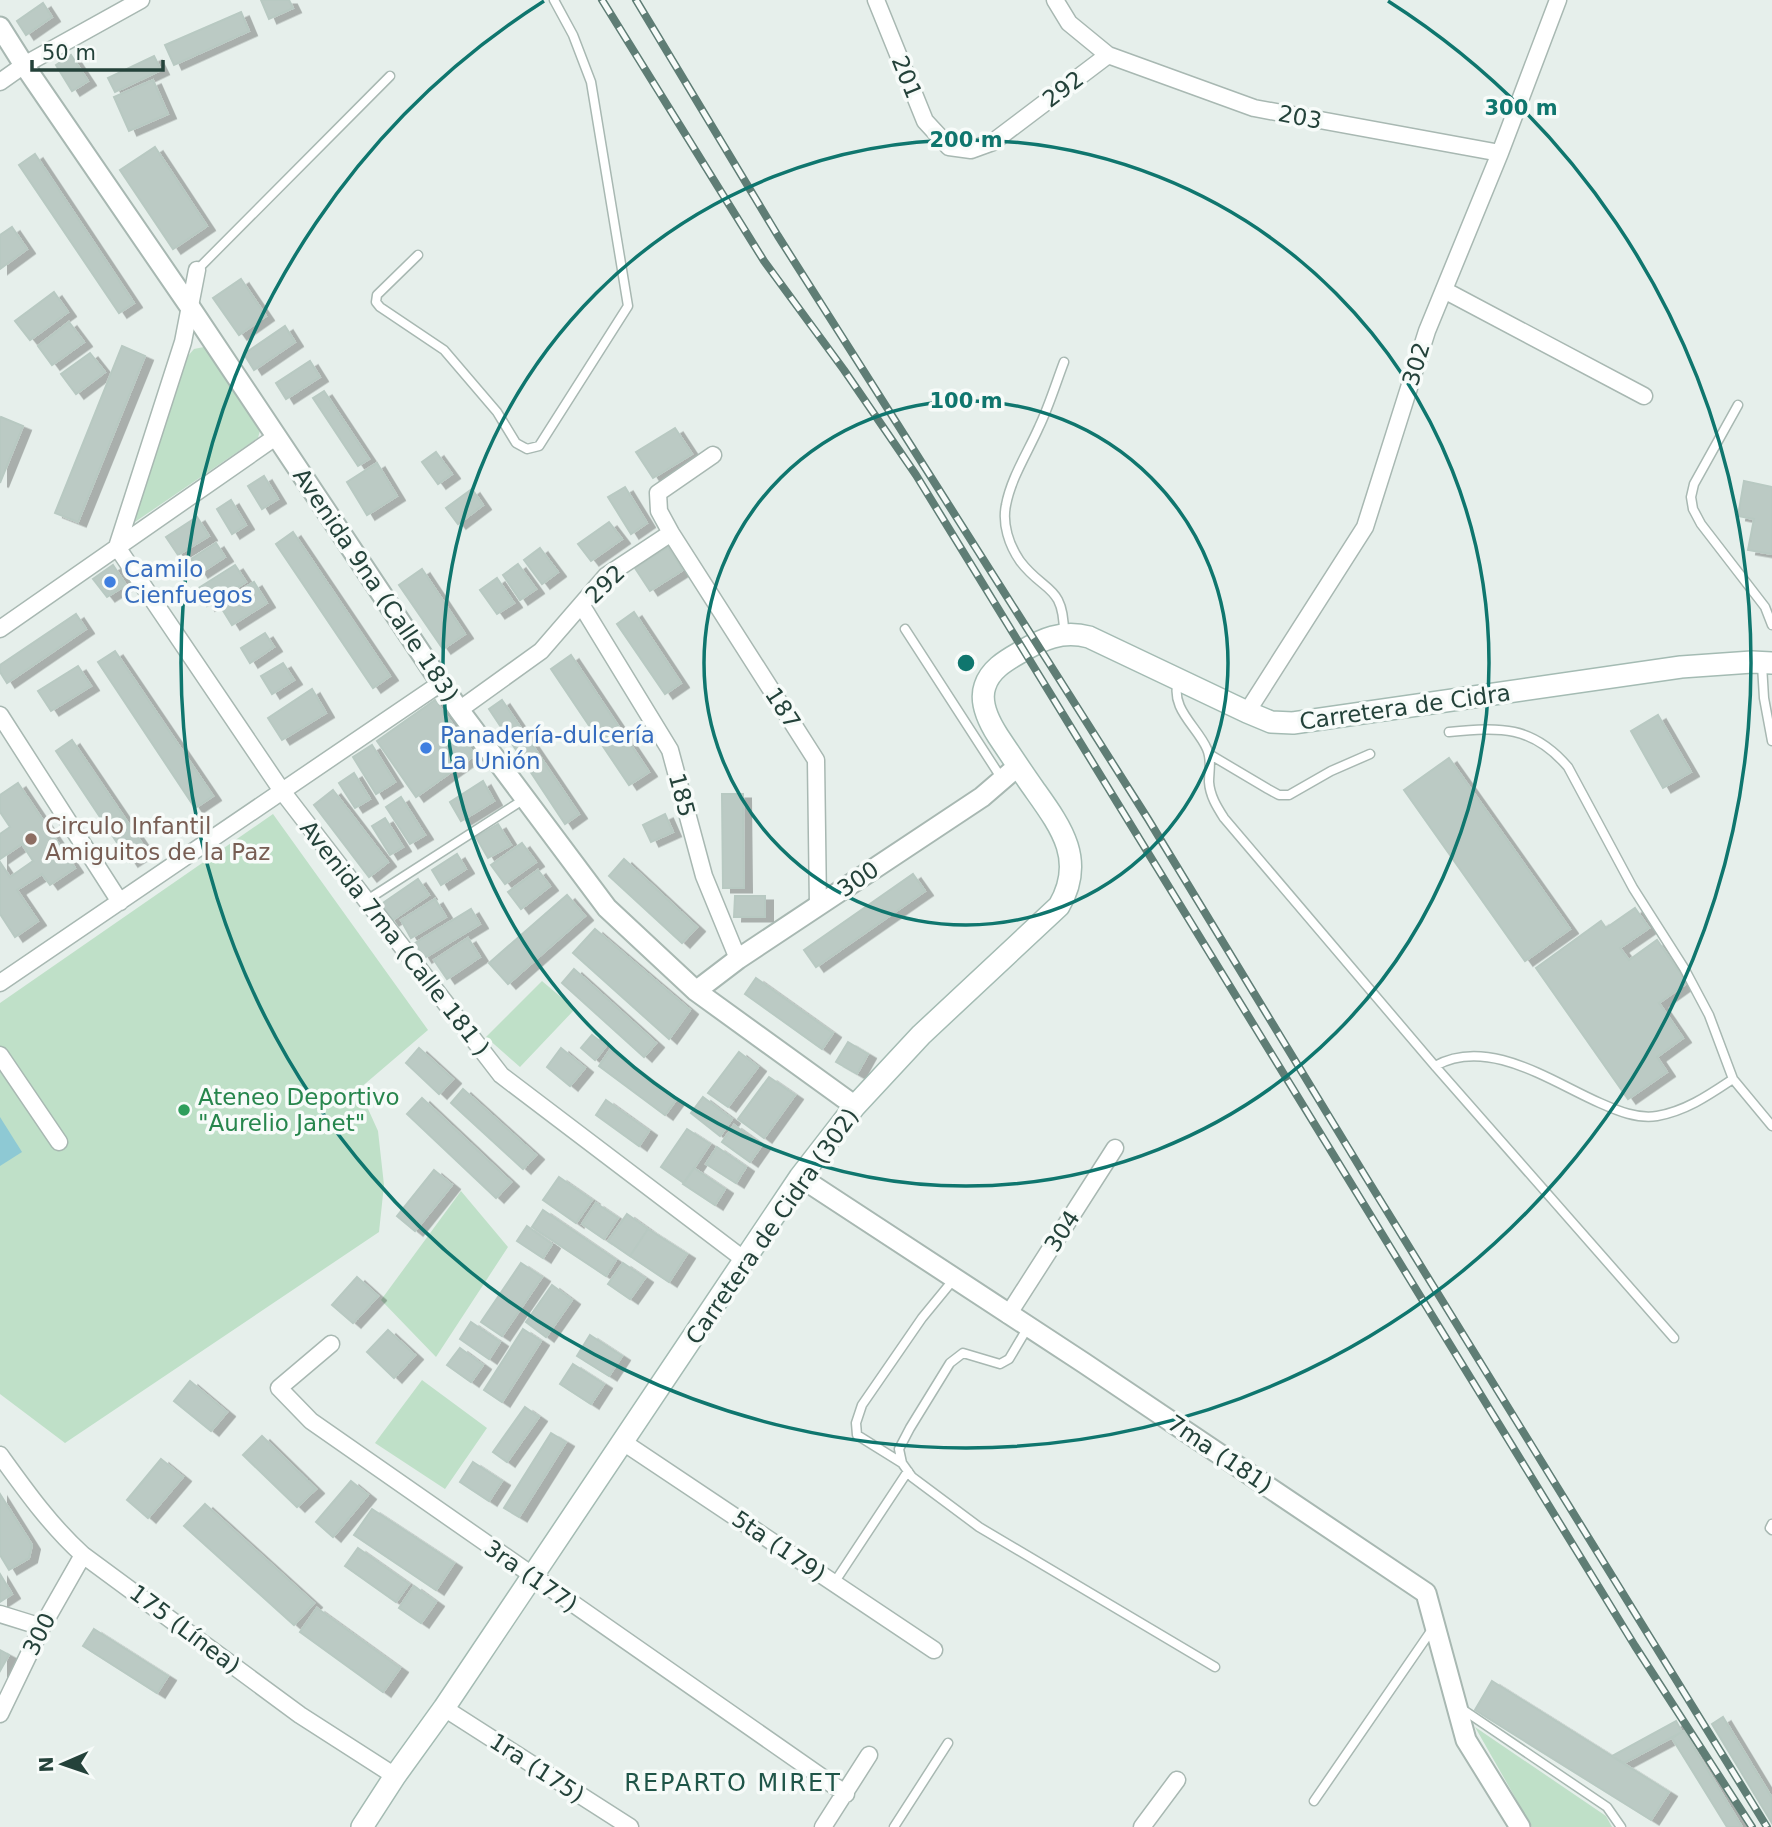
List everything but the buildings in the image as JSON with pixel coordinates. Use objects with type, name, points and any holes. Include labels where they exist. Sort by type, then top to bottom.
[{"type":"main road","name":"Carretera de Cidra","points":[[1064,634],[1089,637],[1178,681],[1271,722],[1293,723],[1681,667],[1767,663]]},
{"type":"main road","name":"Carretera de Cidra (302)","points":[[362,1827],[746,1261],[800,1177],[855,1106],[921,1035],[1059,906],[1068,892],[1070,851],[1059,825],[1010,773],[983,700],[989,676],[999,666],[1051,636],[1064,634]]},
{"type":"street","points":[[0,82],[24,65],[141,0]]},
{"type":"street","name":"201","points":[[876,0],[925,121],[949,148]]},
{"type":"street","name":"292","points":[[949,148],[971,150],[993,142],[1108,55],[1069,23],[1055,0]]},
{"type":"street","name":"302","points":[[1247,712],[1365,527],[1427,331],[1500,153],[1558,0]]},
{"type":"street","name":"Avenida 9na (Calle 183)","points":[[0,27],[459,710],[607,908],[696,991],[855,1106]]},
{"type":"street","name":"203","points":[[1108,55],[1254,108],[1500,153]]},
{"type":"street","points":[[117,547],[183,342],[197,270]]},
{"type":"street","points":[[1444,290],[1644,396]]},
{"type":"street","points":[[0,629],[276,436]]},
{"type":"street","points":[[671,533],[659,511],[658,493],[713,455]]},
{"type":"street","name":"292","points":[[459,710],[541,651],[606,576],[671,533]]},
{"type":"street","name":"187","points":[[671,533],[816,760],[818,906]]},
{"type":"street","name":"Avenida 7ma (Calle 181 )","points":[[117,547],[282,791],[500,1075],[746,1261]]},
{"type":"street","name":"185","points":[[582,606],[670,750],[704,876],[738,959]]},
{"type":"street","points":[[0,984],[441,683]]},
{"type":"street","points":[[0,715],[120,902]]},
{"type":"street","name":"300","points":[[696,991],[738,959],[982,797],[1010,773]]},
{"type":"street","points":[[0,1055],[59,1142]]},
{"type":"street","name":"304","points":[[1008,1315],[1115,1148]]},
{"type":"street","name":"7ma (181)","points":[[800,1177],[1084,1363],[1426,1593],[1466,1740],[1520,1827]]},
{"type":"street","name":"3ra (177)","points":[[331,1344],[278,1388],[311,1421],[531,1577],[846,1794]]},
{"type":"street","name":"5ta (179)","points":[[623,1442],[934,1650]]},
{"type":"street","name":"175 (Línea)","points":[[0,1455],[45,1517],[60,1535],[83,1555],[300,1715],[395,1776]]},
{"type":"street","name":"300","points":[[0,1714],[42,1627],[83,1555]]},
{"type":"street","points":[[0,1614],[42,1627]]},
{"type":"street","name":"1ra (175)","points":[[444,1708],[630,1827]]},
{"type":"street","points":[[823,1827],[869,1755]]},
{"type":"street","points":[[1142,1827],[1177,1780]]},
{"type":"lane","points":[[418,255],[377,295],[376,302],[444,350],[496,412],[516,443],[527,449],[538,446],[628,306],[591,82],[573,34],[554,0]]},
{"type":"lane","points":[[197,270],[390,76]]},
{"type":"lane","points":[[1064,362],[1010,492],[1004,520],[1014,551],[1022,563],[1050,587],[1060,601],[1064,634]]},
{"type":"lane","points":[[1738,405],[1694,484],[1691,497],[1693,509],[1701,524],[1765,607],[1772,625]]},
{"type":"lane","points":[[905,629],[1010,773]]},
{"type":"lane","points":[[1767,663],[1764,698],[1772,741]]},
{"type":"lane","points":[[1178,681],[1176,698],[1181,711],[1200,734],[1209,754],[1209,785],[1224,818],[1435,1066],[1674,1338]]},
{"type":"lane","points":[[1450,732],[1493,728],[1515,730],[1536,738],[1562,760],[1575,779],[1633,888],[1684,968],[1709,1015],[1733,1079],[1772,1126]]},
{"type":"lane","points":[[1209,754],[1279,795],[1289,795],[1331,771],[1370,754]]},
{"type":"lane","points":[[367,900],[526,798]]},
{"type":"lane","points":[[1435,1066],[1460,1056],[1513,1063],[1617,1111],[1638,1116],[1655,1116],[1698,1102],[1733,1079]]},
{"type":"lane","points":[[954,1279],[922,1318],[862,1405],[856,1423],[857,1435],[902,1463],[912,1478],[979,1527],[1215,1667]]},
{"type":"lane","points":[[902,1463],[899,1449],[950,1363],[963,1353],[1000,1364],[1009,1359],[1028,1328]]},
{"type":"lane","points":[[834,1583],[908,1471]]},
{"type":"lane","points":[[1772,1524],[1772,1530]]},
{"type":"lane","points":[[1314,1801],[1435,1625]]},
{"type":"lane","points":[[1457,1705],[1607,1807],[1621,1827]]},
{"type":"lane","points":[[894,1827],[947,1743]]},
{"type":"green space","points":[[204,347],[211,351],[261,427],[258,438],[132,524],[187,357],[194,349]]},
{"type":"green space","name":"Ateneo Deportivo \"Aurelio Janet\"","points":[[273,814],[428,1030],[359,1089],[378,1131],[384,1185],[379,1232],[65,1443],[0,1394],[0,1003]]},
{"type":"green space","points":[[542,981],[575,1009],[520,1067],[486,1037]]},
{"type":"green space","points":[[461,1191],[508,1247],[436,1357],[381,1300]]},
{"type":"green space","points":[[422,1380],[487,1428],[445,1489],[375,1443]]},
{"type":"green space","points":[[1475,1727],[1606,1816],[1612,1827],[1532,1827]]},
{"type":"water","points":[[0,1117],[22,1152],[0,1166]]},
{"type":"railway","points":[[602,0],[764,261],[844,370],[916,475],[1635,1646],[1752,1827]]},
{"type":"railway","points":[[636,0],[778,236],[1148,819],[1767,1827]]},
{"type":"place","name":"Camilo Cienfuegos","points":[[110,582]]},
{"type":"place","name":"Panadería-dulcería La Unión","points":[[426,748]]},
{"type":"place","name":"Circulo Infantil Amiguitos de la Paz","points":[[31,839]]},
{"type":"place","name":"Ateneo Deportivo \"Aurelio Janet\"","points":[[184,1110]]},
{"type":"district","name":"REPARTO MIRET","points":[[733,1783]]}]
